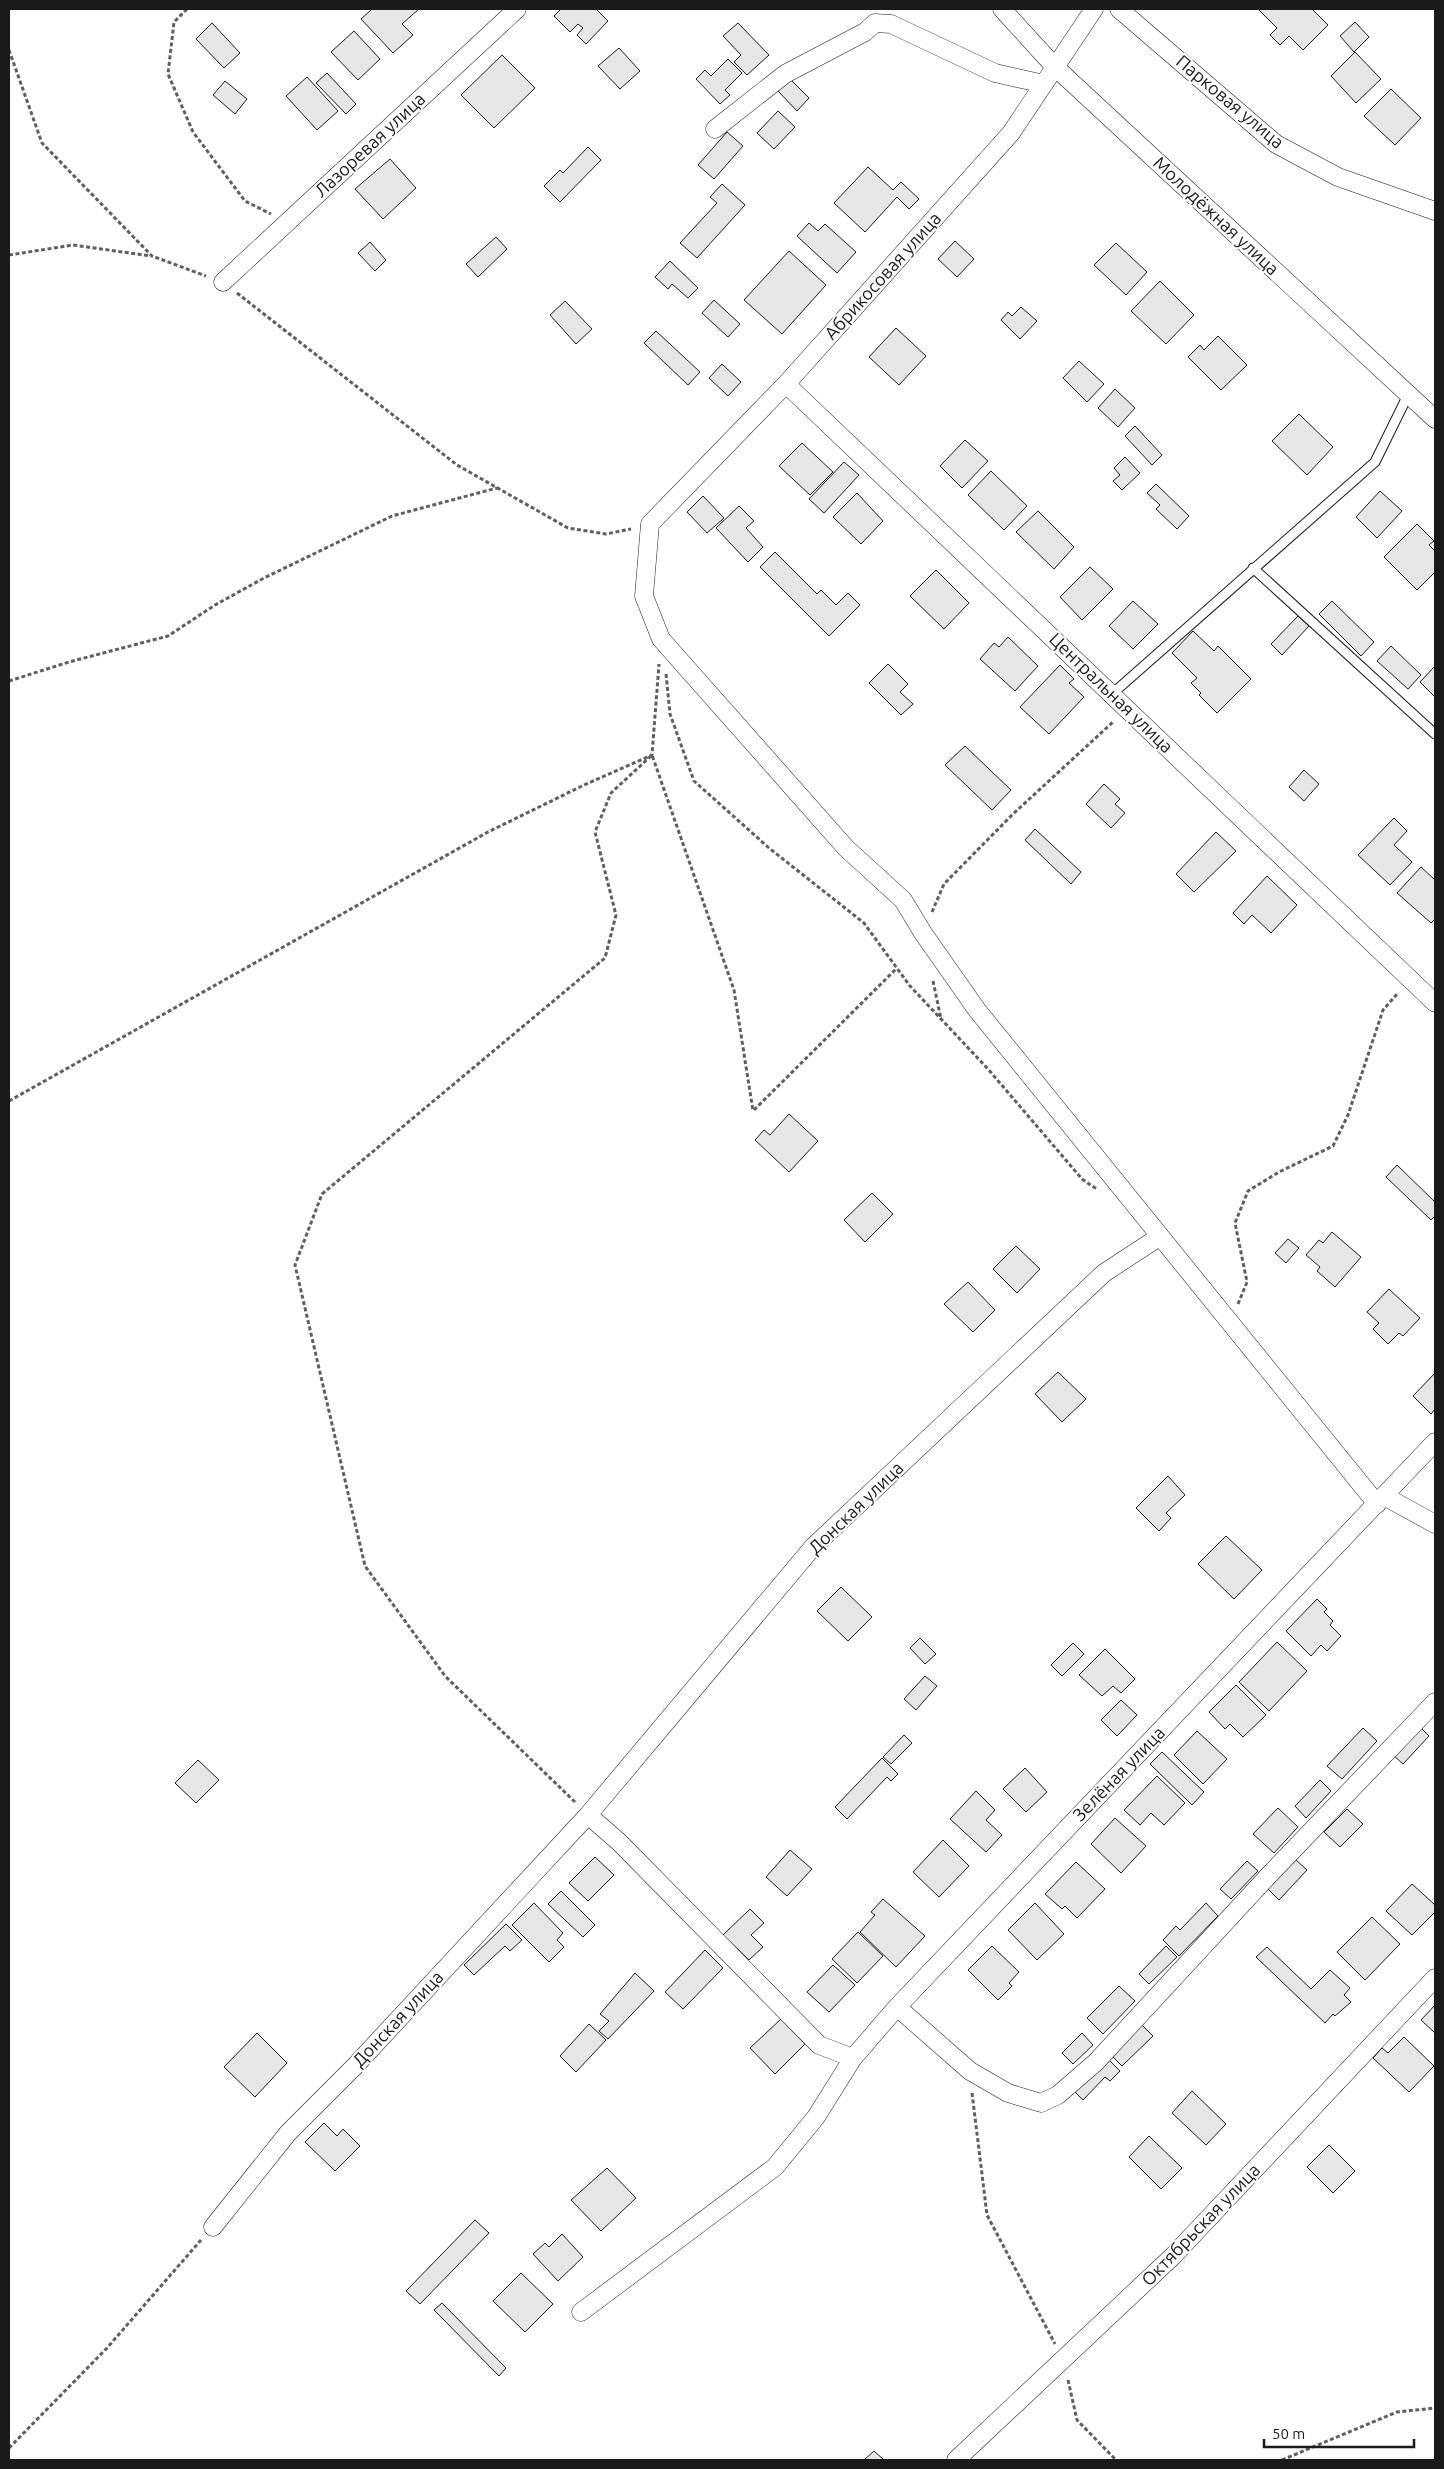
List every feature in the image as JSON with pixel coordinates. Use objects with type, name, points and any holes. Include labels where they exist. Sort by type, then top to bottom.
[{"type":"street","name":"Лазоревая улица","points":[[223,282],[517,9]]},
{"type":"street","name":"Молодёжная улица","points":[[1002,9],[1055,67],[1435,419]]},
{"type":"street","name":"Абрикосовая улица","points":[[650,524],[786,384],[1011,133],[1094,9]]},
{"type":"street","name":"Парковая улица","points":[[1119,9],[1276,144],[1338,177],[1435,211]]},
{"type":"street","points":[[715,129],[785,74],[865,32],[875,23],[891,24],[995,73],[1044,84]]},
{"type":"street","name":"Центральная улица","points":[[786,384],[1435,1003]]},
{"type":"street","points":[[650,524],[644,596],[662,638],[846,848],[903,900],[923,933],[978,1010],[1159,1237],[1380,1500],[1435,1524]]},
{"type":"street","name":"Донская улица","points":[[213,2227],[288,2133],[354,2067],[588,1815],[814,1547],[1104,1273],[1159,1237]]},
{"type":"street","name":"Зелёная улица","points":[[581,2312],[774,2167],[816,2117],[853,2058],[897,2007],[1435,1442]]},
{"type":"street","points":[[897,2007],[970,2071],[1008,2093],[1041,2103],[1058,2095],[1096,2062],[1270,1874],[1435,1702]]},
{"type":"street","points":[[588,1815],[619,1842],[818,2045],[853,2058]]},
{"type":"street","name":"Октябрьская улица","points":[[956,2460],[1173,2256],[1435,1978]]},
{"type":"lane","points":[[1112,694],[1375,462],[1408,395]]},
{"type":"lane","points":[[1253,568],[1435,734]]},
{"type":"path","points":[[187,9],[174,22],[168,74],[193,132],[245,201],[288,222]]},
{"type":"path","points":[[9,50],[42,143],[152,256]]},
{"type":"path","points":[[9,255],[73,245],[152,256],[223,282],[457,465],[497,488],[568,528],[606,534],[650,524]]},
{"type":"path","points":[[9,681],[69,662],[168,636],[215,605],[264,578],[392,516],[497,488]]},
{"type":"path","points":[[662,638],[652,755],[734,990],[754,1111],[897,968]]},
{"type":"path","points":[[662,638],[670,714],[694,781],[769,848],[864,922],[910,986],[988,1069],[1082,1179],[1105,1196]]},
{"type":"path","points":[[923,933],[944,884],[1014,814],[1127,709]]},
{"type":"path","points":[[9,1100],[488,832],[584,785],[652,755]]},
{"type":"path","points":[[588,1815],[445,1676],[365,1566],[295,1265],[322,1194],[605,958],[616,915],[595,832],[611,793],[652,755]]},
{"type":"path","points":[[931,971],[941,1019]]},
{"type":"path","points":[[1231,1322],[1247,1282],[1235,1223],[1248,1191],[1279,1172],[1334,1146],[1348,1115],[1382,1010],[1411,979]]},
{"type":"path","points":[[970,2071],[988,2215],[1063,2360],[1076,2420],[1116,2460]]},
{"type":"path","points":[[9,2448],[107,2348],[213,2227]]},
{"type":"path","points":[[1282,2460],[1397,2412],[1435,2408]]},
{"type":"building","points":[[372,9],[419,9],[402,24],[413,35],[393,53],[361,19]]},
{"type":"building","points":[[561,9],[596,9],[608,21],[586,44],[577,35],[583,28],[578,24],[570,32],[554,16]]},
{"type":"building","points":[[1258,9],[1312,9],[1328,25],[1303,50],[1289,36],[1280,45],[1270,35],[1277,28]]},
{"type":"building","points":[[1355,22],[1369,37],[1354,52],[1340,36]]},
{"type":"building","points":[[212,23],[240,53],[224,68],[196,39]]},
{"type":"building","points":[[738,23],[769,55],[747,75],[734,62],[741,55],[723,36]]},
{"type":"building","points":[[354,31],[380,59],[358,80],[331,52]]},
{"type":"building","points":[[619,48],[640,71],[620,89],[598,66]]},
{"type":"building","points":[[1355,52],[1381,79],[1356,103],[1331,76]]},
{"type":"building","points":[[502,55],[535,88],[494,128],[461,95]]},
{"type":"building","points":[[728,59],[742,73],[725,90],[730,95],[720,104],[696,79],[705,70],[711,76]]},
{"type":"building","points":[[327,73],[356,104],[346,114],[316,83]]},
{"type":"building","points":[[307,77],[338,111],[317,130],[286,96]]},
{"type":"building","points":[[790,79],[809,98],[797,111],[778,91]]},
{"type":"building","points":[[225,81],[247,99],[235,114],[213,95]]},
{"type":"building","points":[[1391,89],[1421,118],[1395,145],[1364,116]]},
{"type":"building","points":[[778,111],[795,127],[774,149],[757,133]]},
{"type":"building","points":[[727,132],[743,146],[714,179],[698,165]]},
{"type":"building","points":[[588,147],[601,160],[560,202],[544,186],[560,170],[563,173]]},
{"type":"building","points":[[390,159],[416,188],[383,219],[355,189]]},
{"type":"building","points":[[868,167],[893,190],[901,182],[919,199],[909,209],[897,197],[865,232],[834,203]]},
{"type":"building","points":[[722,184],[745,205],[697,258],[680,243],[717,203],[710,197]]},
{"type":"building","points":[[809,223],[818,231],[825,224],[856,252],[837,273],[797,236]]},
{"type":"building","points":[[496,237],[507,249],[478,277],[466,264]]},
{"type":"building","points":[[955,241],[974,259],[957,277],[938,259]]},
{"type":"building","points":[[370,242],[386,260],[375,271],[358,253]]},
{"type":"building","points":[[1116,243],[1147,272],[1126,295],[1094,265]]},
{"type":"building","points":[[789,251],[826,285],[782,334],[744,300]]},
{"type":"building","points":[[670,261],[698,288],[688,298],[672,284],[668,289],[655,277]]},
{"type":"building","points":[[1160,281],[1194,315],[1166,344],[1131,311]]},
{"type":"building","points":[[714,300],[740,324],[728,337],[702,313]]},
{"type":"building","points":[[565,301],[592,329],[576,344],[550,315]]},
{"type":"building","points":[[1021,307],[1037,321],[1020,339],[1001,320],[1008,312],[1012,316]]},
{"type":"building","points":[[896,328],[926,356],[899,385],[869,357]]},
{"type":"building","points":[[656,331],[700,372],[688,385],[644,343]]},
{"type":"building","points":[[1218,336],[1247,365],[1221,390],[1188,357],[1200,345],[1204,350]]},
{"type":"building","points":[[1079,361],[1104,384],[1087,402],[1063,378]]},
{"type":"building","points":[[722,364],[741,382],[728,396],[709,378]]},
{"type":"building","points":[[1115,389],[1135,408],[1118,427],[1098,408]]},
{"type":"building","points":[[1299,414],[1333,447],[1307,475],[1272,441]]},
{"type":"building","points":[[1135,426],[1162,455],[1152,465],[1125,436]]},
{"type":"building","points":[[965,440],[988,461],[962,488],[940,466]]},
{"type":"building","points":[[802,443],[833,472],[810,495],[779,466]]},
{"type":"building","points":[[1125,457],[1140,473],[1122,490],[1113,481],[1120,475],[1114,468]]},
{"type":"building","points":[[844,462],[859,475],[824,513],[809,499]]},
{"type":"building","points":[[991,471],[1027,506],[1004,530],[968,495]]},
{"type":"building","points":[[1156,484],[1189,516],[1177,529],[1156,509],[1160,505],[1147,493]]},
{"type":"building","points":[[1380,491],[1402,511],[1377,538],[1356,517]]},
{"type":"building","points":[[857,493],[883,521],[861,544],[833,517]]},
{"type":"building","points":[[703,496],[724,518],[707,533],[687,512]]},
{"type":"building","points":[[739,506],[754,521],[746,528],[763,547],[748,562],[716,528]]},
{"type":"building","points":[[1038,511],[1074,547],[1054,569],[1016,532]]},
{"type":"building","points":[[1417,524],[1434,541],[1429,545],[1435,551],[1435,572],[1417,590],[1384,557]]},
{"type":"building","points":[[775,552],[817,594],[821,590],[836,605],[848,593],[860,605],[829,636],[760,567]]},
{"type":"building","points":[[1090,567],[1113,589],[1082,620],[1060,597]]},
{"type":"building","points":[[936,570],[969,603],[944,629],[910,596]]},
{"type":"building","points":[[1133,601],[1158,624],[1133,649],[1109,626]]},
{"type":"building","points":[[1332,601],[1374,642],[1361,656],[1319,614]]},
{"type":"building","points":[[1298,616],[1309,626],[1282,655],[1271,644]]},
{"type":"building","points":[[1193,631],[1214,651],[1218,646],[1251,679],[1217,713],[1199,695],[1201,693],[1191,683],[1197,678],[1172,653]]},
{"type":"building","points":[[1008,637],[1038,666],[1015,691],[980,659],[994,643],[999,647]]},
{"type":"building","points":[[1391,646],[1421,675],[1408,689],[1377,661]]},
{"type":"building","points":[[888,664],[908,684],[900,692],[913,704],[901,715],[869,683]]},
{"type":"building","points":[[1060,665],[1074,679],[1069,683],[1084,697],[1049,734],[1020,707]]},
{"type":"building","points":[[1435,666],[1435,697],[1420,682]]},
{"type":"building","points":[[965,746],[1011,790],[992,810],[945,765]]},
{"type":"building","points":[[1304,770],[1319,784],[1304,801],[1289,787]]},
{"type":"building","points":[[1104,784],[1120,799],[1115,804],[1125,813],[1111,828],[1086,804]]},
{"type":"building","points":[[1394,818],[1407,831],[1394,845],[1412,862],[1390,885],[1358,855]]},
{"type":"building","points":[[1035,829],[1081,872],[1071,884],[1025,840]]},
{"type":"building","points":[[1216,832],[1236,851],[1194,892],[1176,874]]},
{"type":"building","points":[[1421,867],[1435,880],[1435,919],[1431,923],[1397,893]]},
{"type":"building","points":[[1267,876],[1297,905],[1271,933],[1252,915],[1244,924],[1233,913]]},
{"type":"building","points":[[789,1114],[818,1141],[789,1172],[755,1140],[764,1130],[770,1135]]},
{"type":"building","points":[[1397,1165],[1435,1202],[1435,1216],[1431,1220],[1386,1177]]},
{"type":"building","points":[[872,1193],[893,1214],[865,1242],[844,1220]]},
{"type":"building","points":[[1332,1232],[1361,1257],[1335,1287],[1317,1271],[1320,1267],[1306,1255],[1319,1240],[1323,1243]]},
{"type":"building","points":[[1288,1239],[1299,1248],[1286,1263],[1275,1253]]},
{"type":"building","points":[[1016,1246],[1040,1269],[1017,1293],[993,1269]]},
{"type":"building","points":[[968,1282],[995,1310],[973,1332],[944,1304]]},
{"type":"building","points":[[1389,1289],[1420,1318],[1403,1336],[1399,1333],[1388,1344],[1373,1329],[1379,1323],[1367,1312]]},
{"type":"building","points":[[1058,1372],[1086,1399],[1062,1422],[1035,1394]]},
{"type":"building","points":[[1435,1373],[1435,1409],[1431,1414],[1413,1396]]},
{"type":"building","points":[[1168,1476],[1185,1495],[1166,1513],[1171,1518],[1159,1531],[1136,1508]]},
{"type":"building","points":[[1226,1536],[1262,1570],[1234,1599],[1198,1564]]},
{"type":"building","points":[[841,1587],[872,1617],[848,1641],[817,1611]]},
{"type":"building","points":[[1317,1599],[1327,1609],[1324,1612],[1333,1621],[1330,1625],[1341,1636],[1327,1651],[1321,1645],[1311,1656],[1286,1631]]},
{"type":"building","points":[[920,1638],[936,1654],[925,1664],[910,1648]]},
{"type":"building","points":[[1277,1642],[1307,1671],[1269,1711],[1239,1682]]},
{"type":"building","points":[[1073,1643],[1084,1654],[1062,1676],[1051,1665]]},
{"type":"building","points":[[1105,1649],[1135,1679],[1121,1693],[1113,1686],[1102,1696],[1079,1675]]},
{"type":"building","points":[[925,1676],[937,1686],[916,1710],[904,1699]]},
{"type":"building","points":[[1236,1685],[1266,1715],[1243,1737],[1230,1724],[1225,1729],[1209,1712]]},
{"type":"building","points":[[1121,1700],[1137,1715],[1117,1736],[1101,1720]]},
{"type":"building","points":[[1418,1725],[1429,1736],[1403,1764],[1391,1753]]},
{"type":"building","points":[[1363,1728],[1377,1741],[1342,1779],[1327,1766]]},
{"type":"building","points":[[1197,1731],[1227,1759],[1203,1784],[1174,1755]]},
{"type":"building","points":[[904,1735],[912,1743],[891,1764],[883,1757]]},
{"type":"building","points":[[1162,1752],[1204,1792],[1192,1805],[1150,1764]]},
{"type":"building","points":[[882,1758],[898,1774],[891,1781],[887,1777],[847,1819],[835,1807]]},
{"type":"building","points":[[198,1760],[219,1780],[196,1803],[175,1783]]},
{"type":"building","points":[[1025,1768],[1047,1792],[1026,1812],[1003,1789]]},
{"type":"building","points":[[1157,1776],[1185,1803],[1164,1825],[1151,1813],[1140,1825],[1124,1810]]},
{"type":"building","points":[[1320,1780],[1331,1791],[1306,1818],[1295,1806]]},
{"type":"building","points":[[976,1791],[995,1810],[986,1820],[1002,1835],[986,1852],[950,1819]]},
{"type":"building","points":[[1278,1808],[1298,1827],[1274,1853],[1253,1834]]},
{"type":"building","points":[[1347,1809],[1363,1824],[1340,1847],[1324,1832]]},
{"type":"building","points":[[1115,1818],[1146,1846],[1121,1873],[1091,1844]]},
{"type":"building","points":[[943,1840],[969,1866],[939,1897],[913,1872]]},
{"type":"building","points":[[790,1850],[812,1869],[787,1896],[766,1877]]},
{"type":"building","points":[[595,1857],[614,1875],[588,1901],[569,1883]]},
{"type":"building","points":[[1294,1858],[1307,1870],[1279,1900],[1266,1887]]},
{"type":"building","points":[[1247,1861],[1258,1871],[1231,1899],[1220,1889]]},
{"type":"building","points":[[1076,1862],[1105,1889],[1077,1918],[1065,1906],[1062,1909],[1045,1894]]},
{"type":"building","points":[[1412,1884],[1435,1905],[1435,1912],[1412,1935],[1386,1911]]},
{"type":"building","points":[[561,1891],[595,1925],[583,1937],[548,1904]]},
{"type":"building","points":[[883,1899],[925,1936],[896,1967],[860,1932],[875,1915],[871,1912]]},
{"type":"building","points":[[534,1903],[563,1933],[557,1940],[564,1947],[549,1962],[512,1925]]},
{"type":"building","points":[[1035,1903],[1064,1934],[1037,1960],[1008,1930]]},
{"type":"building","points":[[1206,1903],[1218,1916],[1179,1956],[1163,1940],[1176,1926],[1180,1930]]},
{"type":"building","points":[[750,1909],[764,1923],[751,1935],[763,1947],[749,1960],[723,1935]]},
{"type":"building","points":[[1372,1917],[1400,1944],[1365,1980],[1337,1952]]},
{"type":"building","points":[[506,1924],[522,1940],[510,1951],[505,1946],[474,1975],[464,1965]]},
{"type":"building","points":[[858,1932],[883,1956],[857,1983],[832,1959]]},
{"type":"building","points":[[992,1946],[1019,1972],[1009,1983],[1012,1986],[998,2000],[968,1970]]},
{"type":"building","points":[[1166,1946],[1177,1957],[1149,1984],[1139,1974]]},
{"type":"building","points":[[1267,1947],[1311,1989],[1330,1970],[1350,1988],[1344,1995],[1351,2002],[1335,2016],[1333,2014],[1325,2023],[1256,1957]]},
{"type":"building","points":[[705,1950],[723,1968],[683,2009],[665,1992]]},
{"type":"building","points":[[833,1965],[855,1985],[829,2012],[807,1992]]},
{"type":"building","points":[[635,1973],[654,1991],[608,2039],[599,2031],[609,2021],[600,2014]]},
{"type":"building","points":[[1119,1986],[1135,2001],[1103,2034],[1087,2018]]},
{"type":"building","points":[[1435,2005],[1435,2033],[1421,2020]]},
{"type":"building","points":[[781,2019],[805,2044],[775,2074],[750,2048]]},
{"type":"building","points":[[1139,2022],[1153,2036],[1122,2066],[1108,2052]]},
{"type":"building","points":[[589,2024],[606,2040],[576,2072],[560,2056]]},
{"type":"building","points":[[257,2033],[287,2063],[255,2097],[224,2067]]},
{"type":"building","points":[[1082,2033],[1093,2045],[1073,2064],[1062,2053]]},
{"type":"building","points":[[1404,2037],[1434,2066],[1409,2092],[1373,2058],[1382,2048],[1388,2053]]},
{"type":"building","points":[[1105,2056],[1120,2071],[1110,2081],[1105,2077],[1083,2100],[1072,2089]]},
{"type":"building","points":[[1192,2091],[1226,2124],[1206,2145],[1172,2113]]},
{"type":"building","points":[[324,2123],[337,2136],[343,2129],[360,2146],[335,2171],[305,2142]]},
{"type":"building","points":[[1149,2136],[1182,2168],[1161,2189],[1129,2157]]},
{"type":"building","points":[[1329,2145],[1355,2171],[1333,2193],[1307,2167]]},
{"type":"building","points":[[607,2168],[636,2198],[601,2231],[571,2200]]},
{"type":"building","points":[[475,2220],[489,2233],[420,2304],[406,2291]]},
{"type":"building","points":[[562,2234],[583,2257],[558,2281],[533,2254],[545,2243],[549,2247]]},
{"type":"building","points":[[521,2273],[553,2304],[525,2332],[493,2301]]},
{"type":"building","points":[[442,2303],[506,2368],[499,2376],[434,2310]]},
{"type":"building","points":[[874,2451],[884,2460],[864,2460]]}]
